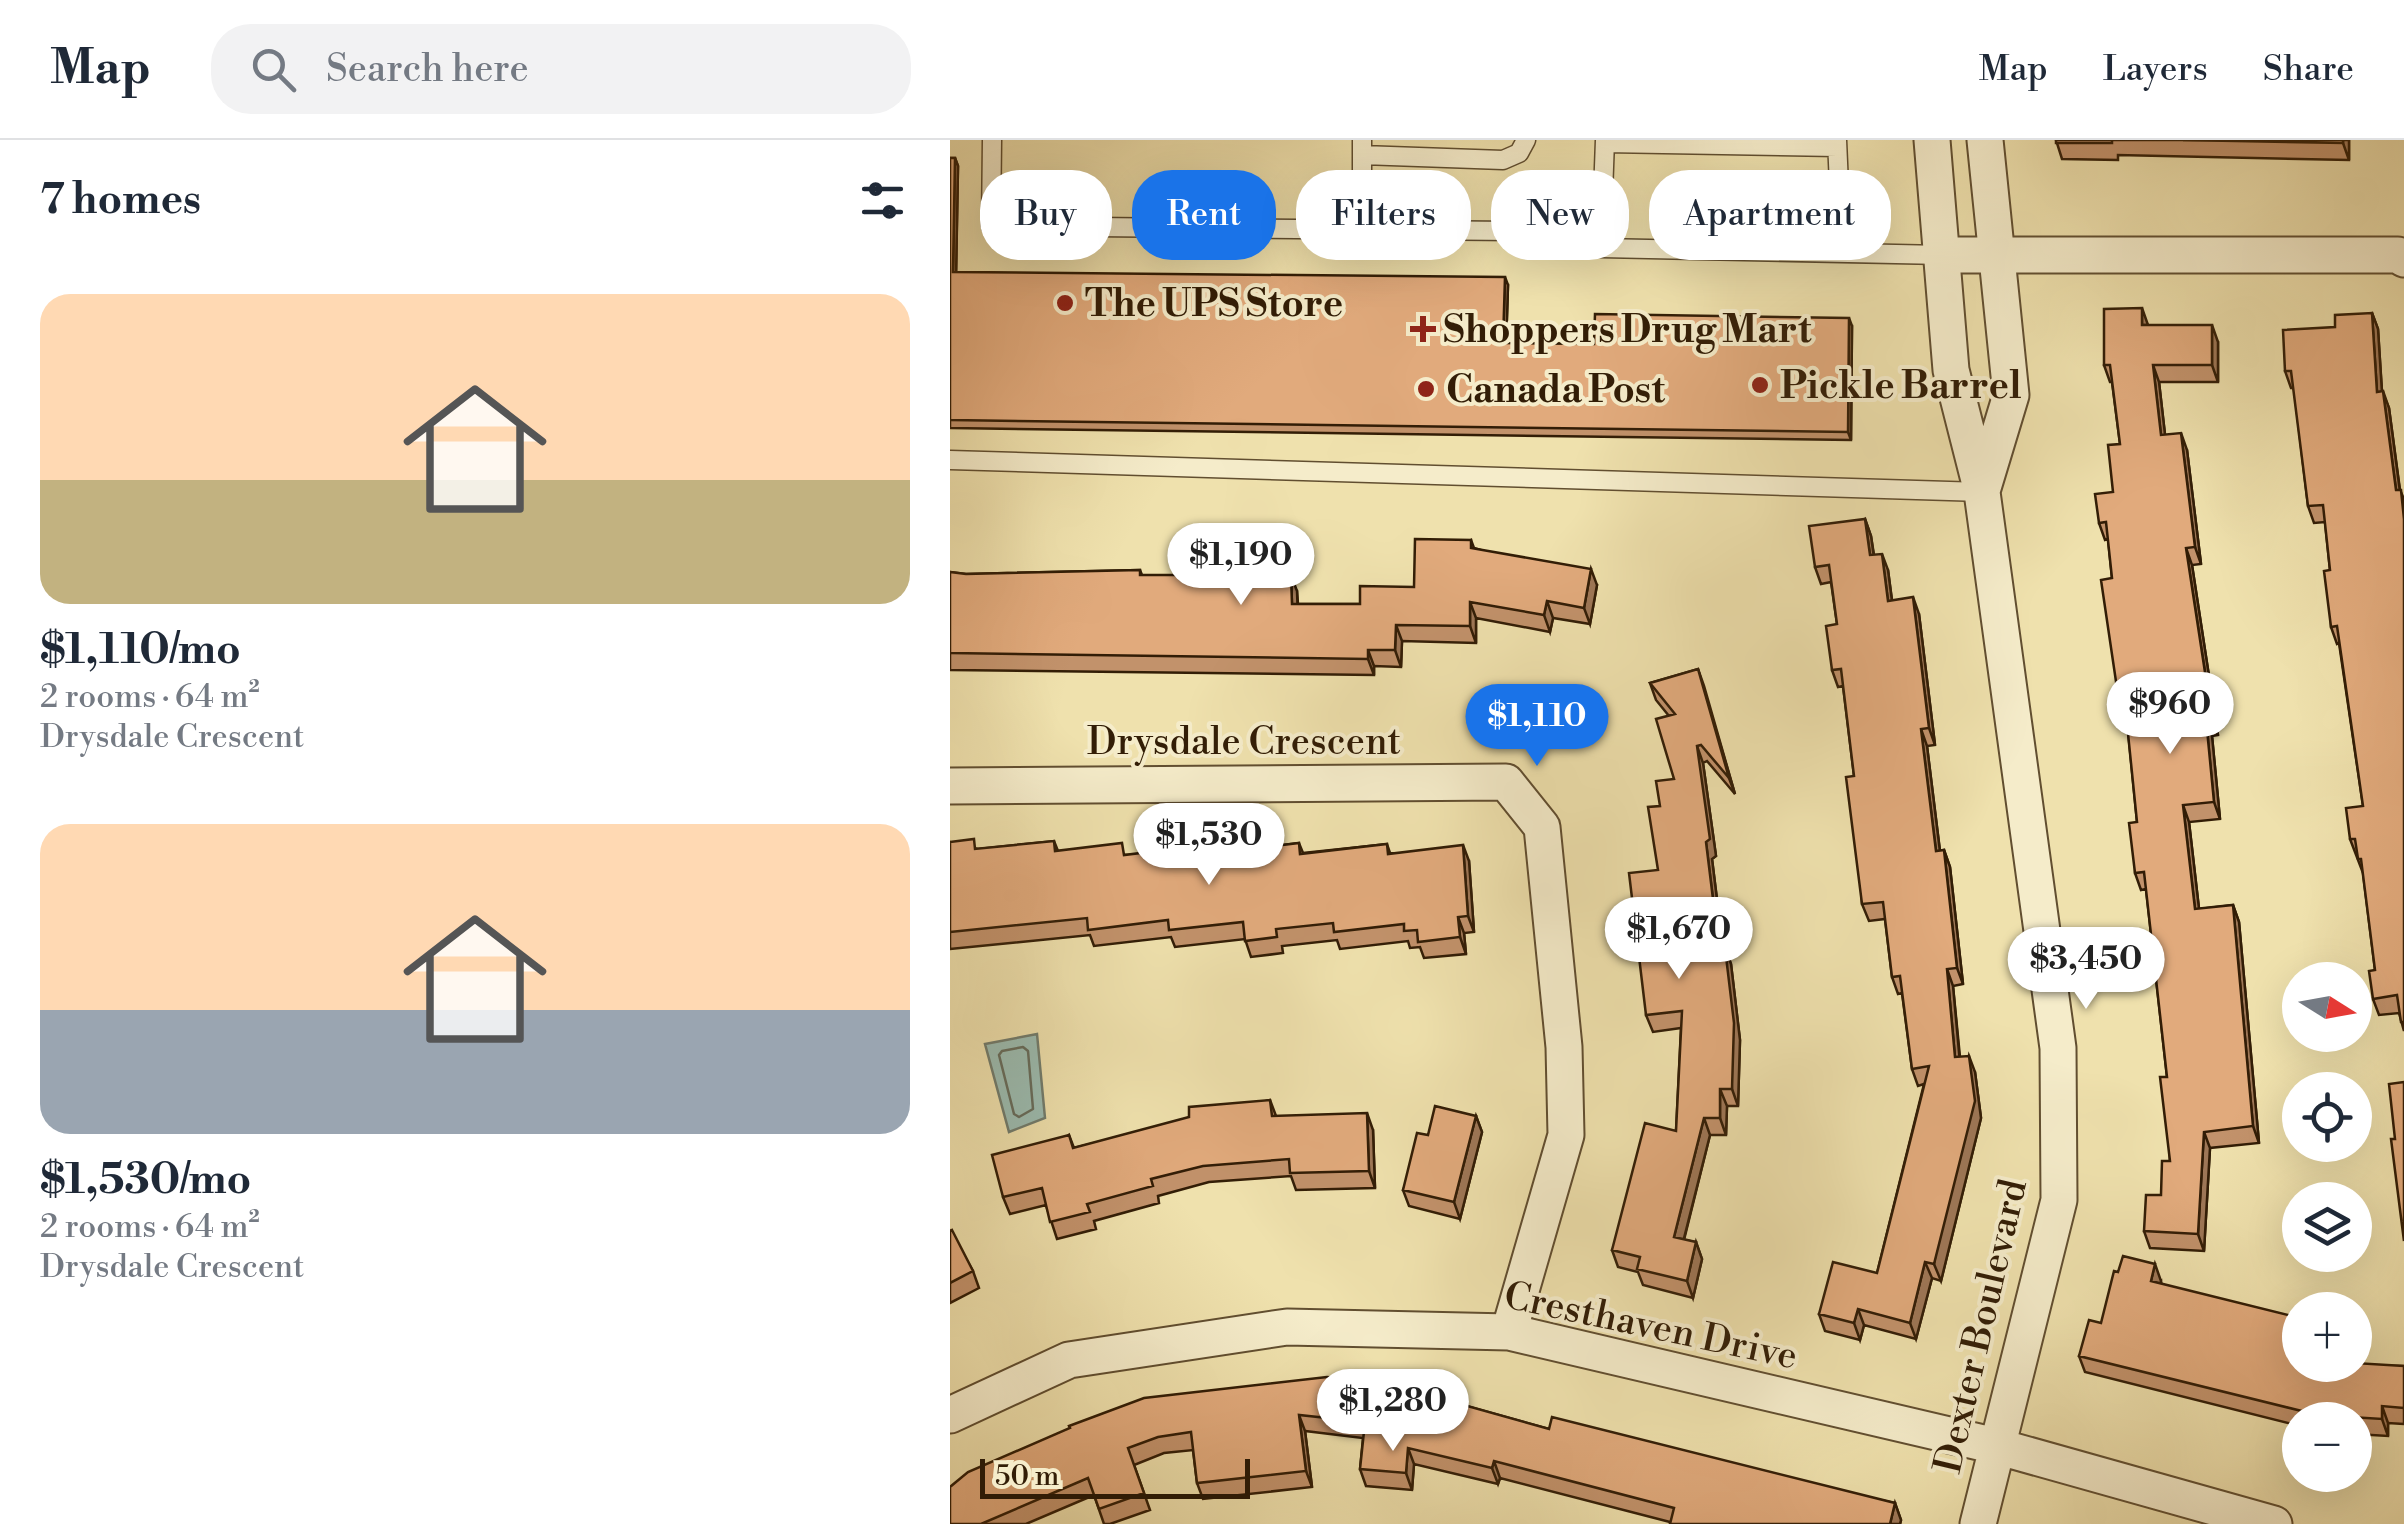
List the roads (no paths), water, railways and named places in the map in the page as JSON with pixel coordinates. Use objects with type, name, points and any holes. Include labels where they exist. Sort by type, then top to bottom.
[{"type":"street","name":"Dexter Boulevard","points":[[1932,140],[1951,370],[1982,492],[2058,1048],[2059,1200],[1978,1524]]},
{"type":"street","name":"Dexter Boulevard","points":[[1982,492],[2012,395],[1985,140]]},
{"type":"street","points":[[1942,255],[2398,254],[2404,259]]},
{"type":"street","name":"Drysdale Crescent","points":[[950,786],[1506,782],[1542,827],[1564,1047],[1566,1134],[1509,1332]]},
{"type":"street","name":"Cresthaven Drive","points":[[950,1416],[1069,1360],[1287,1326],[1509,1332],[1996,1446],[2274,1524]]},
{"type":"lane","points":[[992,140],[991,226],[1296,228]]},
{"type":"lane","points":[[1362,148],[1503,160],[1518,154],[1526,140]]},
{"type":"lane","points":[[1604,170],[1605,142],[1837,143],[1838,170]]},
{"type":"lane","points":[[1891,253],[1942,255]]},
{"type":"lane","points":[[950,460],[1982,492]]},
{"type":"water","points":[[1037,1034],[1045,1118],[1009,1132],[985,1044]]},
{"type":"place","name":"The UPS Store","points":[[1065,303]]},
{"type":"place","name":"Shoppers Drug Mart","points":[[1423,329]]},
{"type":"place","name":"Pickle Barrel","points":[[1760,385]]},
{"type":"place","name":"Canada Post","points":[[1426,389]]}]
